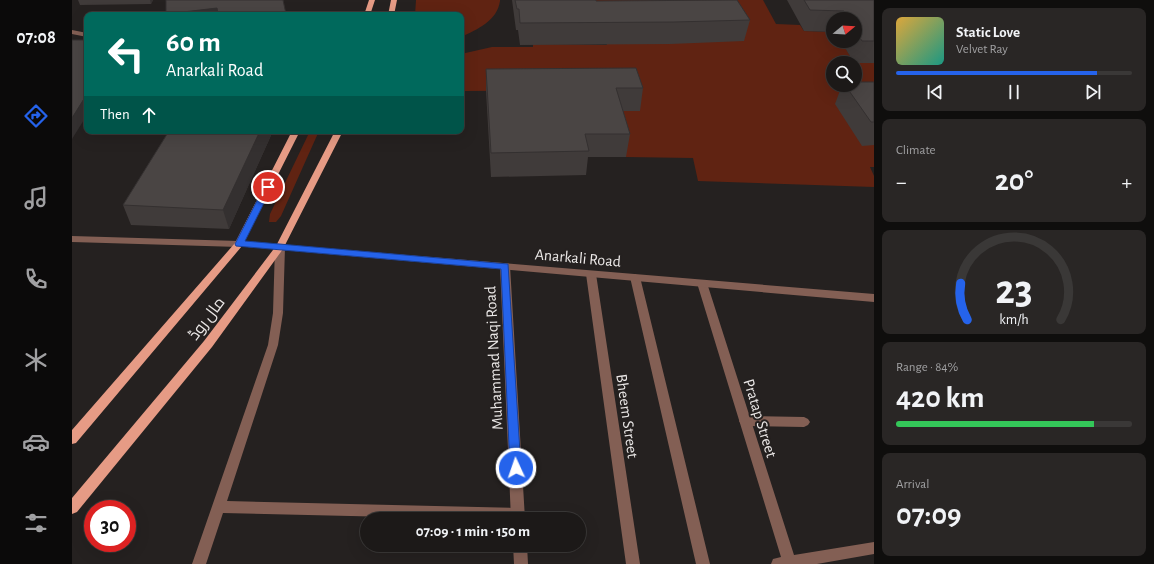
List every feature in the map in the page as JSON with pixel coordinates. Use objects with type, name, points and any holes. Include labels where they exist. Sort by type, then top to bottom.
[{"type":"main road","points":[[368,12],[372,0]]},
{"type":"main road","points":[[392,12],[394,0]]},
{"type":"main road","name":"مال روڈ","points":[[72,439],[239,244],[294,134]]},
{"type":"main road","name":"مال روڈ","points":[[72,508],[208,344],[280,247],[337,134]]},
{"type":"street","points":[[72,32],[84,34]]},
{"type":"street","name":"Anarkali Road","points":[[72,239],[239,244],[280,247],[874,298]]},
{"type":"street","points":[[199,564],[273,344],[278,313],[280,247]]},
{"type":"street","name":"Muhammad Naqi Road","points":[[505,266],[518,512]]},
{"type":"street","name":"Bheem Street","points":[[590,274],[633,564]]},
{"type":"street","points":[[635,277],[703,564]]},
{"type":"street","name":"Pratap Street","points":[[702,283],[745,421],[783,563]]},
{"type":"street","points":[[745,421],[804,422]]},
{"type":"street","points":[[218,507],[385,512]]},
{"type":"street","points":[[783,563],[874,548]]},
{"type":"street","points":[[520,552],[521,564]]},
{"type":"shaded area","points":[[416,0],[500,0],[495,14],[486,24],[464,35],[464,12],[415,12]]},
{"type":"shaded area","points":[[588,0],[763,0],[776,24],[800,25],[804,31],[826,32],[826,48],[845,48],[850,56],[826,56],[826,92],[862,92],[862,62],[874,63],[874,167],[870,167],[874,176],[874,187],[698,181],[693,158],[626,157],[613,111],[633,90],[464,91],[464,53],[492,47],[533,47],[533,44],[607,45]]},
{"type":"shaded area","points":[[309,134],[318,134],[281,216],[276,222],[269,222],[270,214]]},
{"type":"building","points":[[166,0],[283,0],[286,12],[218,12],[217,8],[183,12],[166,12]]},
{"type":"building","points":[[515,0],[737,0],[750,20],[520,23],[519,9],[517,9]]},
{"type":"building","points":[[804,0],[874,0],[874,41],[862,41],[862,12],[810,10]]},
{"type":"building","points":[[72,40],[84,40],[84,99],[72,118]]},
{"type":"building","points":[[636,68],[643,88],[616,88],[630,134],[585,134],[589,151],[491,153],[486,69]]},
{"type":"building","points":[[862,82],[874,82],[874,122],[871,122],[850,92],[862,92]]},
{"type":"building","points":[[167,134],[259,134],[223,210],[123,205]]},
{"type":"route","points":[[268,187],[239,244],[505,266],[516,468]]}]
